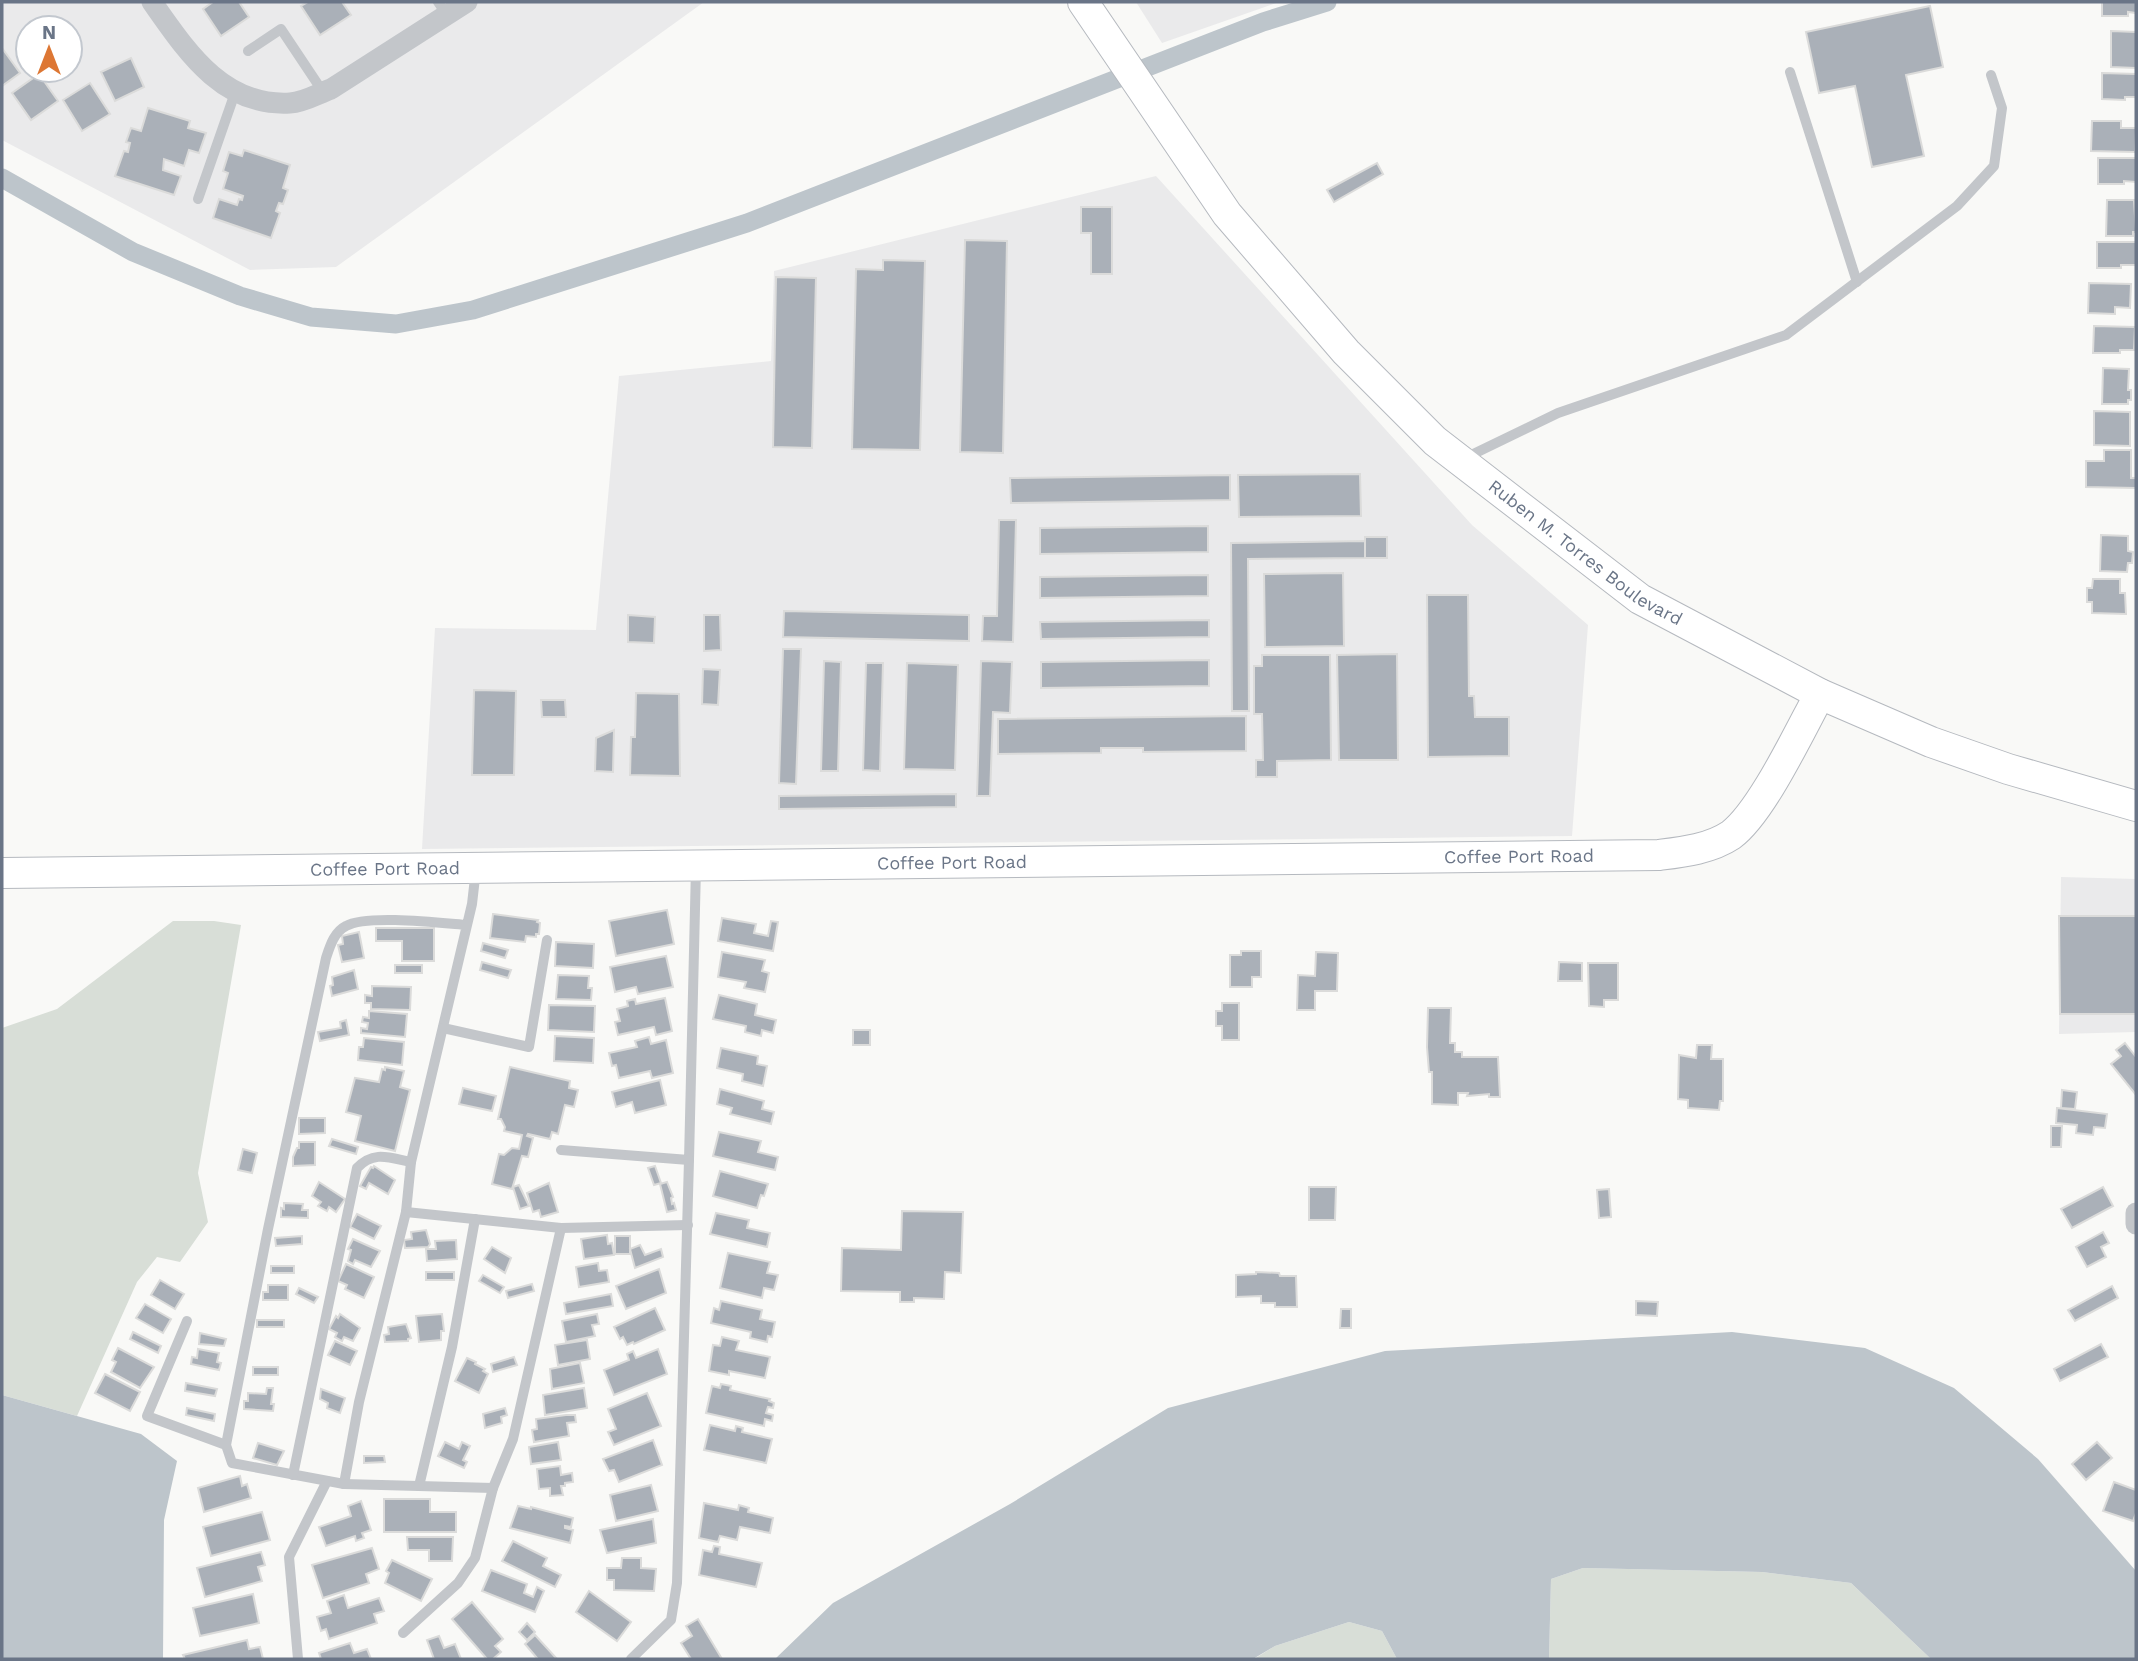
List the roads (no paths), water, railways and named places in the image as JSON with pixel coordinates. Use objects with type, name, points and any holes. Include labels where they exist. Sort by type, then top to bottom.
[{"type":"street","points":[[152,2],[199,65],[220,83],[268,101],[290,103],[311,99],[353,76],[442,8],[467,2]]},
{"type":"street","name":"Ruben M. Torres Boulevard","points":[[1083,2],[1227,214],[1346,352],[1435,441],[1640,599],[1820,694],[1931,742],[1995,765],[2136,806]]},
{"type":"street","name":"Coffee Port Road","points":[[2,873],[1659,855],[1698,849],[1731,835],[1756,809],[1820,694]]},
{"type":"street","points":[[2136,1213],[2136,1224]]},
{"type":"lane","points":[[248,51],[281,29],[323,92]]},
{"type":"lane","points":[[1790,72],[1857,282]]},
{"type":"lane","points":[[1460,460],[1558,413],[1786,335],[1957,206],[1994,166],[2003,108],[1991,75]]},
{"type":"lane","points":[[198,199],[236,90]]},
{"type":"lane","points":[[631,1659],[671,1620],[677,1583],[696,867]]},
{"type":"lane","points":[[344,1484],[359,1402],[406,1212],[411,1162],[472,904],[476,869]]},
{"type":"lane","points":[[467,925],[382,920],[347,925],[334,937],[326,958],[314,1012],[226,1445],[232,1463],[344,1484],[494,1488]]},
{"type":"lane","points":[[443,1028],[529,1047],[547,940]]},
{"type":"lane","points":[[562,1150],[689,1160]]},
{"type":"lane","points":[[293,1475],[357,1168],[365,1160],[380,1156],[411,1162]]},
{"type":"lane","points":[[406,1212],[562,1227],[688,1225]]},
{"type":"lane","points":[[419,1486],[452,1347],[475,1219]]},
{"type":"lane","points":[[403,1633],[458,1583],[475,1558],[494,1488],[513,1439],[562,1227]]},
{"type":"lane","points":[[187,1321],[147,1416],[226,1445]]},
{"type":"lane","points":[[298,1659],[289,1558],[327,1481]]},
{"type":"waterway","points":[[2,178],[133,252],[240,296],[311,317],[396,324],[473,310],[747,223],[1263,22],[1327,2]]}]
